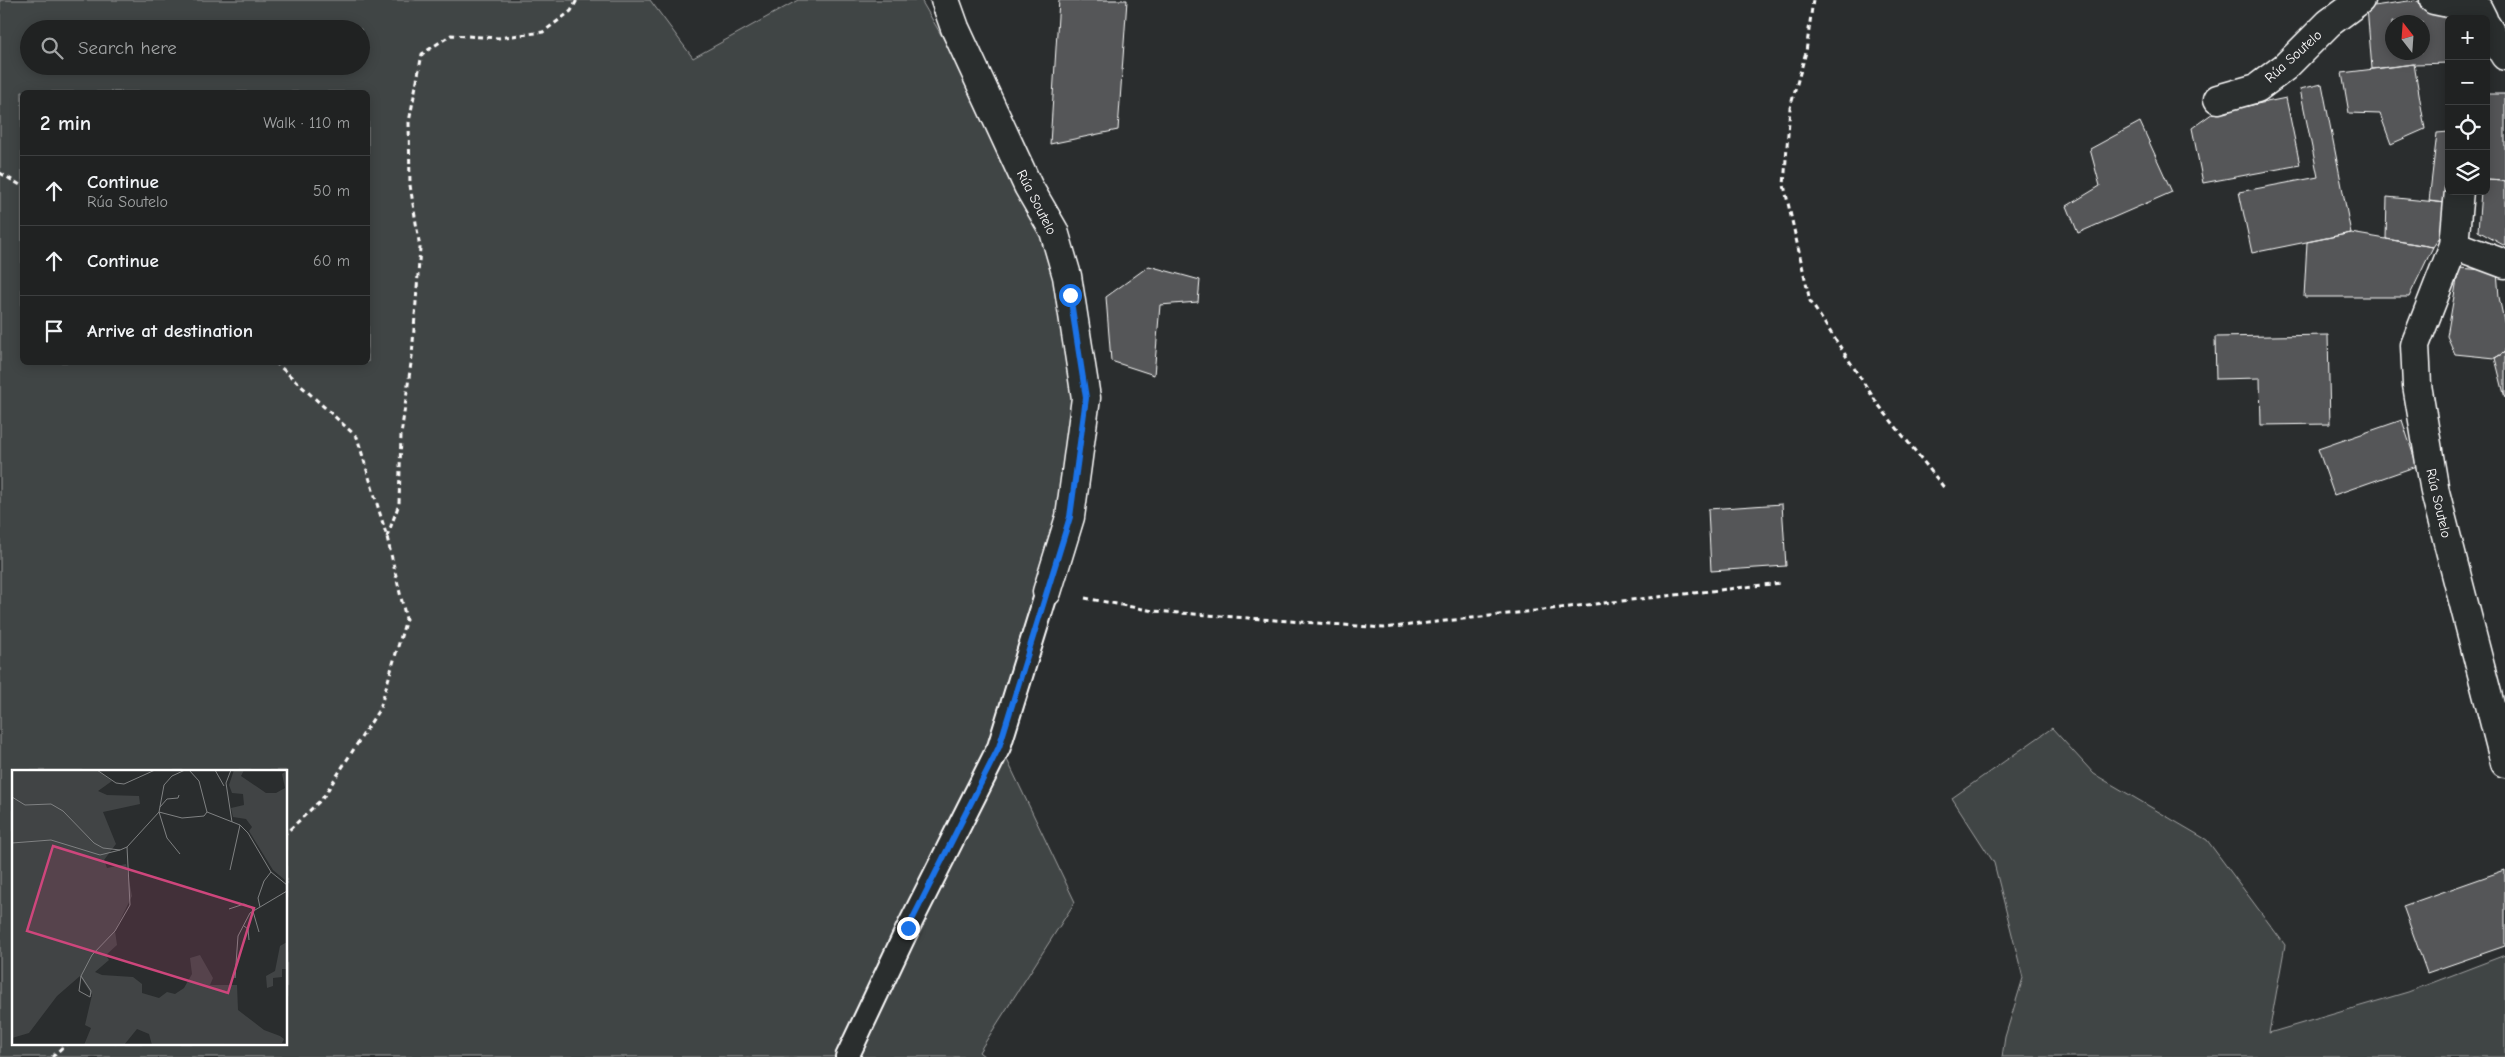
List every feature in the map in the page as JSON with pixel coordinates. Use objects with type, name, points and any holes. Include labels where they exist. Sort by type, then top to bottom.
[{"type":"street","name":"Rúa Soutelo","points":[[945,0],[955,28],[1028,186],[1054,231],[1067,276],[1086,398],[1070,517],[1047,592]]},
{"type":"street","name":"Rúa Soutelo","points":[[2218,99],[2257,88],[2285,67],[2329,23],[2360,0]]},
{"type":"street","points":[[2434,0],[2478,9],[2493,36]]},
{"type":"street","name":"Rúa Soutelo","points":[[2459,195],[2454,245],[2416,344],[2417,385],[2435,492],[2505,763]]},
{"type":"street","points":[[2454,245],[2505,264]]},
{"type":"lane","points":[[847,1057],[908,928],[999,747],[1047,592]]},
{"type":"path","points":[[388,537],[399,504],[401,435],[412,356],[420,248],[410,184],[409,122],[422,54],[451,35],[498,38],[543,32],[571,11],[577,0]]},
{"type":"path","points":[[1813,0],[1806,52],[1790,108],[1784,185],[1810,301],[1877,403],[1946,490]]},
{"type":"path","points":[[0,173],[20,185]]},
{"type":"path","points":[[278,365],[357,436],[388,537],[406,619],[380,708],[322,799],[288,831]]},
{"type":"path","points":[[1047,592],[1153,611],[1384,628],[1781,583]]},
{"type":"path","points":[[52,1057],[66,1044]]},
{"type":"shaded area","points":[[0,0],[650,0],[693,58],[798,0],[921,0],[1041,208],[1086,398],[1000,745],[1075,902],[979,1052],[985,1057],[0,1057]]},
{"type":"shaded area","points":[[2052,728],[2094,774],[2207,840],[2285,945],[2269,1033],[2408,992],[2505,955],[2505,1057],[2002,1057],[2005,1037],[2023,978],[1994,863],[1952,798]]},
{"type":"building","points":[[1059,0],[1127,0],[1118,130],[1050,144]]},
{"type":"building","points":[[2415,0],[2436,11],[2450,15],[2445,15],[2445,63],[2414,64],[2372,69],[2367,7]]},
{"type":"building","points":[[2414,64],[2425,129],[2391,144],[2380,114],[2349,113],[2342,73]]},
{"type":"building","points":[[2322,84],[2351,233],[2252,253],[2239,192],[2318,177],[2300,89]]},
{"type":"building","points":[[2490,94],[2505,94],[2505,181],[2490,180]]},
{"type":"building","points":[[2286,98],[2300,165],[2203,183],[2192,128],[2213,113]]},
{"type":"building","points":[[2140,122],[2172,192],[2078,233],[2067,206],[2100,186],[2090,149]]},
{"type":"building","points":[[2445,132],[2445,195],[2448,195],[2446,203],[2429,201],[2437,133]]},
{"type":"building","points":[[2490,180],[2505,181],[2505,246],[2478,231],[2481,195],[2490,195]]},
{"type":"building","points":[[2387,197],[2446,203],[2444,231],[2433,247],[2386,239]]},
{"type":"building","points":[[2351,233],[2433,247],[2409,297],[2304,297],[2307,242]]},
{"type":"building","points":[[1149,266],[1200,280],[1198,302],[1160,305],[1154,375],[1111,361],[1106,297]]},
{"type":"building","points":[[2459,268],[2497,271],[2499,297],[2505,326],[2505,352],[2495,358],[2455,354],[2447,336]]},
{"type":"building","points":[[2328,335],[2330,424],[2261,425],[2260,378],[2216,379],[2215,337]]},
{"type":"building","points":[[2505,352],[2505,398],[2495,358]]},
{"type":"building","points":[[2402,420],[2417,466],[2334,495],[2318,449]]},
{"type":"building","points":[[1782,504],[1786,566],[1711,571],[1708,509]]},
{"type":"building","points":[[2505,870],[2505,946],[2427,973],[2403,906]]},
{"type":"route","points":[[908,928],[999,747],[1070,517],[1086,398],[1070,295]]}]
